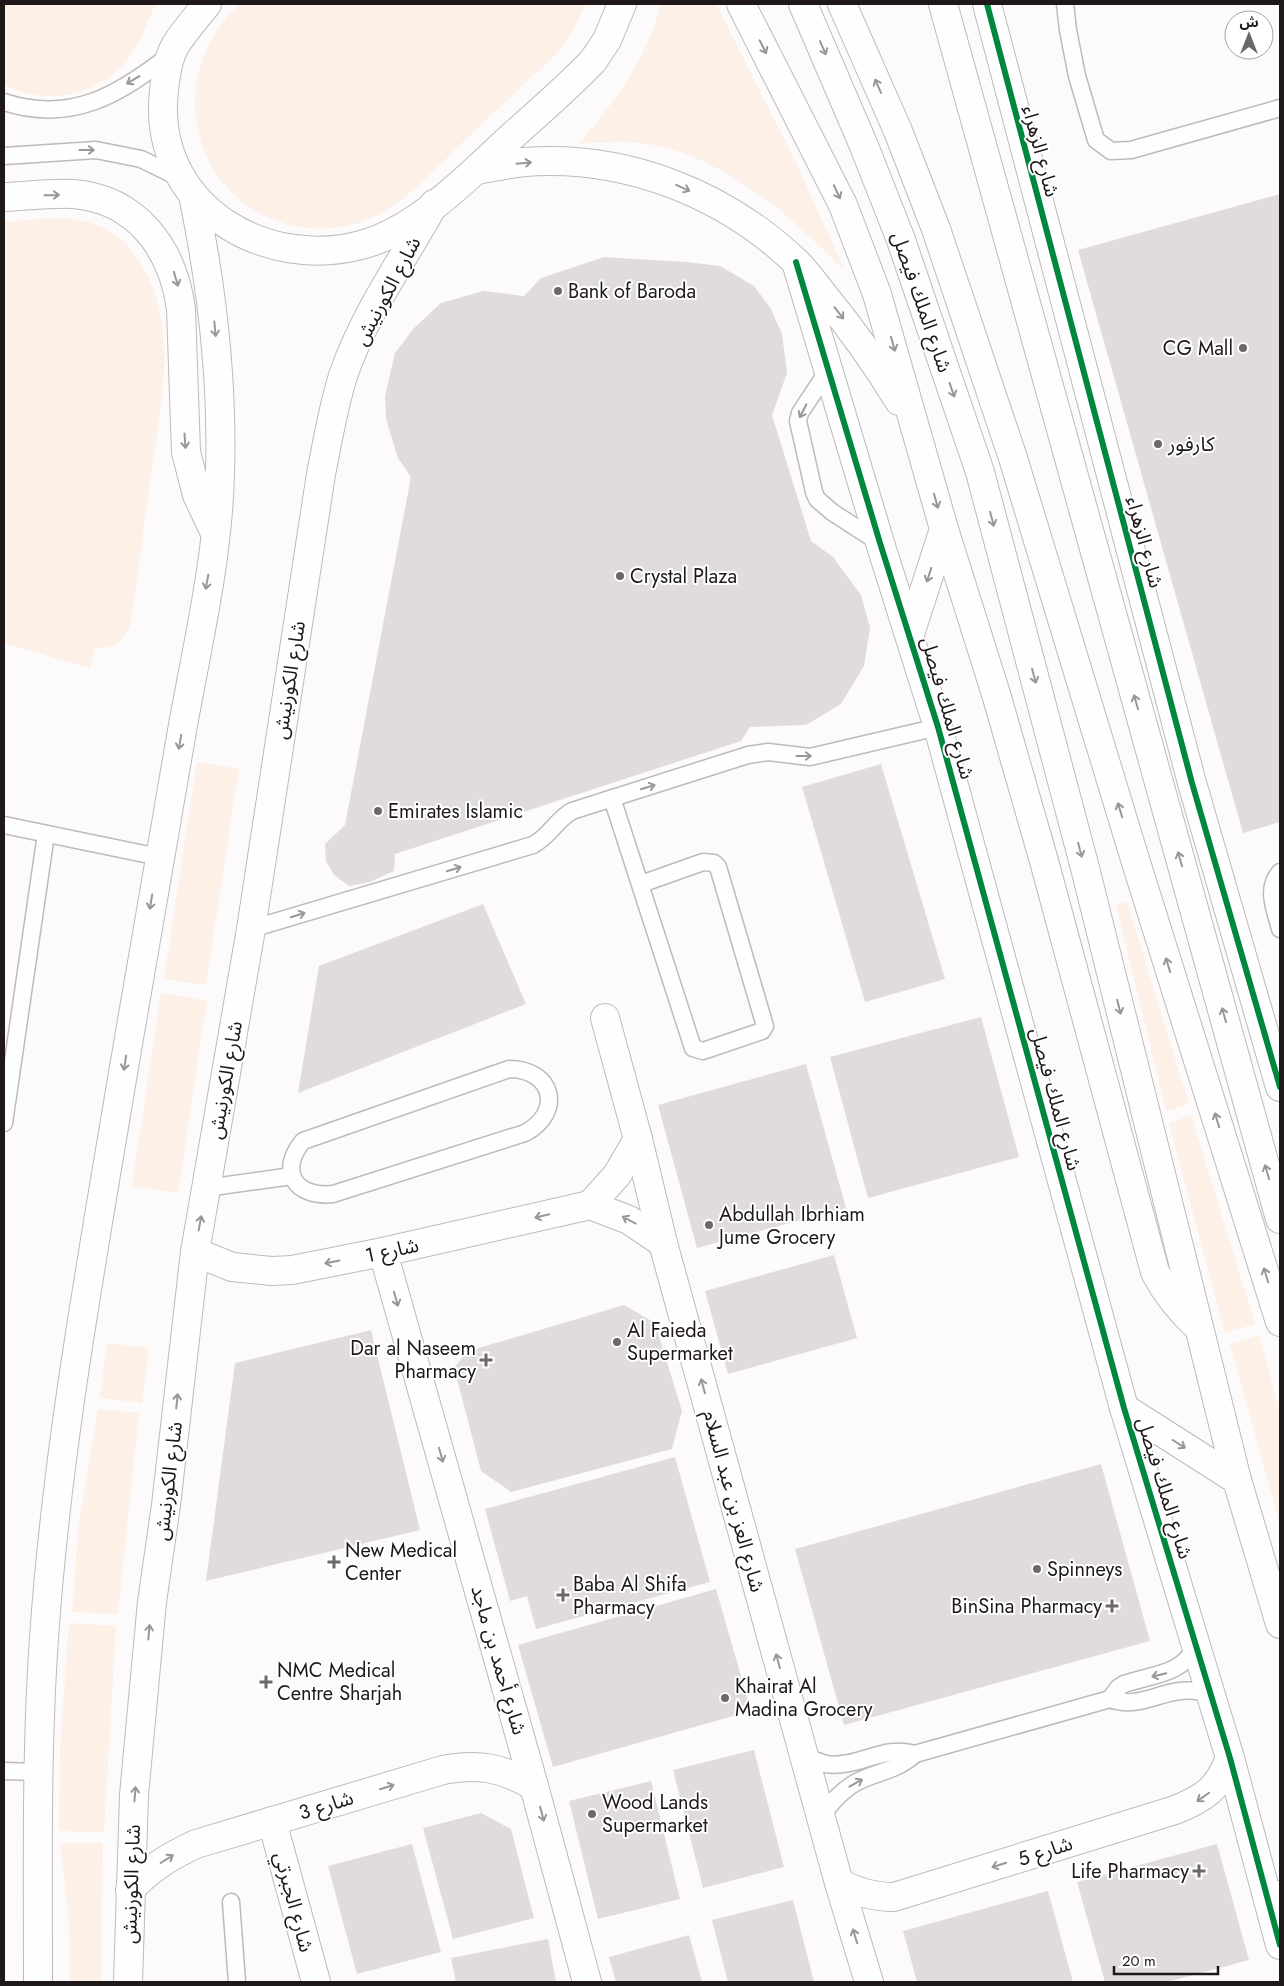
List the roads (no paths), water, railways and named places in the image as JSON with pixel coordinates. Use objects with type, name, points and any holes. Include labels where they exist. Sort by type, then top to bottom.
[{"type":"main road","points":[[188,4],[185,18],[173,49],[164,85],[162,117],[169,150],[188,187],[206,209],[240,233],[269,245],[308,252],[336,251],[363,245],[389,235],[434,204],[476,170],[593,61],[607,40],[622,4]]},
{"type":"main road","points":[[173,49],[207,4]]},
{"type":"main road","points":[[741,4],[822,162],[861,249],[891,340],[944,528],[996,694],[1044,862],[1155,1272],[1166,1293],[1181,1312],[1199,1328]]},
{"type":"main road","name":"شارع الملك فيصل","points":[[803,4],[864,146],[901,240],[980,472],[1085,868],[1237,1480],[1280,1624]]},
{"type":"main road","name":"شارع الملك فيصل","points":[[842,4],[898,131],[936,229],[1016,468],[1137,866],[1280,1322]]},
{"type":"main road","name":"شارع الزهراء","points":[[987,4],[1192,783],[1280,1087]]},
{"type":"main road","points":[[949,10],[1280,1219]]},
{"type":"main road","points":[[476,170],[525,162],[575,162],[624,169],[672,183],[717,203],[759,229],[796,262],[841,316],[881,372],[916,432]]},
{"type":"main road","points":[[38,1982],[37,1772],[45,1625],[68,1416],[159,857],[216,534],[220,477],[218,364],[209,279],[188,187]]},
{"type":"main road","points":[[4,197],[73,194],[95,198],[133,217],[149,231],[162,248],[176,281],[181,309],[186,452],[197,495],[216,534]]},
{"type":"main road","name":"شارع الكورنيش","points":[[128,1982],[134,1795],[152,1602],[166,1504],[195,1252],[251,929],[331,422],[345,372],[366,325],[434,204]]},
{"type":"main road","name":"شارع الملك فيصل","points":[[796,262],[880,543],[938,727],[1124,1408],[1276,1905],[1280,1945]]},
{"type":"main road","points":[[910,634],[944,528]]},
{"type":"main road","name":"شارع العز بن عبد السلام","points":[[605,1018],[638,1139],[663,1243],[839,1883],[869,1982]]},
{"type":"main road","points":[[638,1139],[618,1175],[590,1205],[630,1220],[663,1243]]},
{"type":"main road","name":"شارع 1","points":[[195,1252],[232,1267],[272,1271],[314,1266],[383,1252],[590,1205]]},
{"type":"main road","name":"شارع أحمد بن ماجد","points":[[383,1252],[534,1786],[587,1982]]},
{"type":"main road","points":[[1124,1408],[1237,1480]]},
{"type":"main road","name":"شارع 5","points":[[839,1883],[867,1894],[894,1897],[1175,1810],[1194,1802],[1211,1791],[1222,1778],[1230,1758]]},
{"type":"main road","name":"شارع 3","points":[[130,1890],[143,1876],[177,1852],[196,1844],[443,1770],[468,1765],[492,1768],[516,1776],[534,1786]]},
{"type":"main road","name":"شارع الجبرتي","points":[[272,1821],[316,1982]]},
{"type":"lane","points":[[1065,4],[1077,76],[1096,140],[1111,151],[1131,150],[1280,108]]},
{"type":"lane","points":[[4,102],[42,111],[66,110],[88,105],[154,68],[173,49]]},
{"type":"lane","points":[[4,156],[96,150],[141,159],[188,187]]},
{"type":"lane","points":[[829,370],[800,413],[798,421],[814,492],[827,508],[880,543]]},
{"type":"lane","points":[[251,929],[533,845],[553,831],[565,815],[612,798],[758,753],[768,752],[810,757],[938,727]]},
{"type":"lane","points":[[612,798],[693,1048],[703,1051],[762,1031],[765,1026],[718,867],[714,863],[703,862],[641,884]]},
{"type":"lane","points":[[4,826],[159,857]]},
{"type":"lane","points":[[4,1122],[46,834]]},
{"type":"lane","points":[[1280,872],[1272,884],[1271,893],[1280,929]]},
{"type":"lane","points":[[509,1069],[524,1069],[537,1075],[546,1086],[550,1100],[546,1115],[538,1126],[525,1133],[333,1194],[312,1194],[304,1190],[292,1176],[291,1163],[294,1151],[303,1140],[315,1135],[509,1069]]},
{"type":"lane","points":[[206,1188],[292,1176]]},
{"type":"lane","points":[[1110,1699],[1118,1688],[1124,1684],[1172,1672],[1191,1657],[1196,1646]]},
{"type":"lane","points":[[822,1816],[831,1802],[854,1784],[897,1768],[915,1754],[1110,1699],[1129,1703],[1188,1689],[1211,1694]]},
{"type":"lane","points":[[804,1755],[828,1764],[843,1763],[887,1751],[906,1751],[915,1754]]},
{"type":"lane","points":[[4,1772],[37,1772]]},
{"type":"lane","points":[[231,1902],[237,1982]]},
{"type":"place","name":"Bank of Baroda","points":[[558,291]]},
{"type":"place","name":"CG Mall","points":[[1243,348]]},
{"type":"place","name":"كارفور","points":[[1158,444]]},
{"type":"place","name":"Crystal Plaza","points":[[620,576]]},
{"type":"place","name":"Emirates Islamic","points":[[378,811]]},
{"type":"place","name":"Abdullah Ibrhiam Jume Grocery","points":[[709,1225]]},
{"type":"place","name":"Al Faieda Supermarket","points":[[617,1342]]},
{"type":"place","name":"Dar al Naseem Pharmacy","points":[[486,1360]]},
{"type":"place","name":"New Medical Center","points":[[334,1562]]},
{"type":"place","name":"Spinneys","points":[[1037,1569]]},
{"type":"place","name":"Baba Al Shifa Pharmacy","points":[[563,1595]]},
{"type":"place","name":"BinSina Pharmacy","points":[[1112,1606]]},
{"type":"place","name":"NMC Medical Centre Sharjah","points":[[266,1682]]},
{"type":"place","name":"Khairat Al Madina Grocery","points":[[725,1698]]},
{"type":"place","name":"Wood Lands Supermarket","points":[[592,1814]]},
{"type":"place","name":"Life Pharmacy","points":[[1199,1871]]}]
